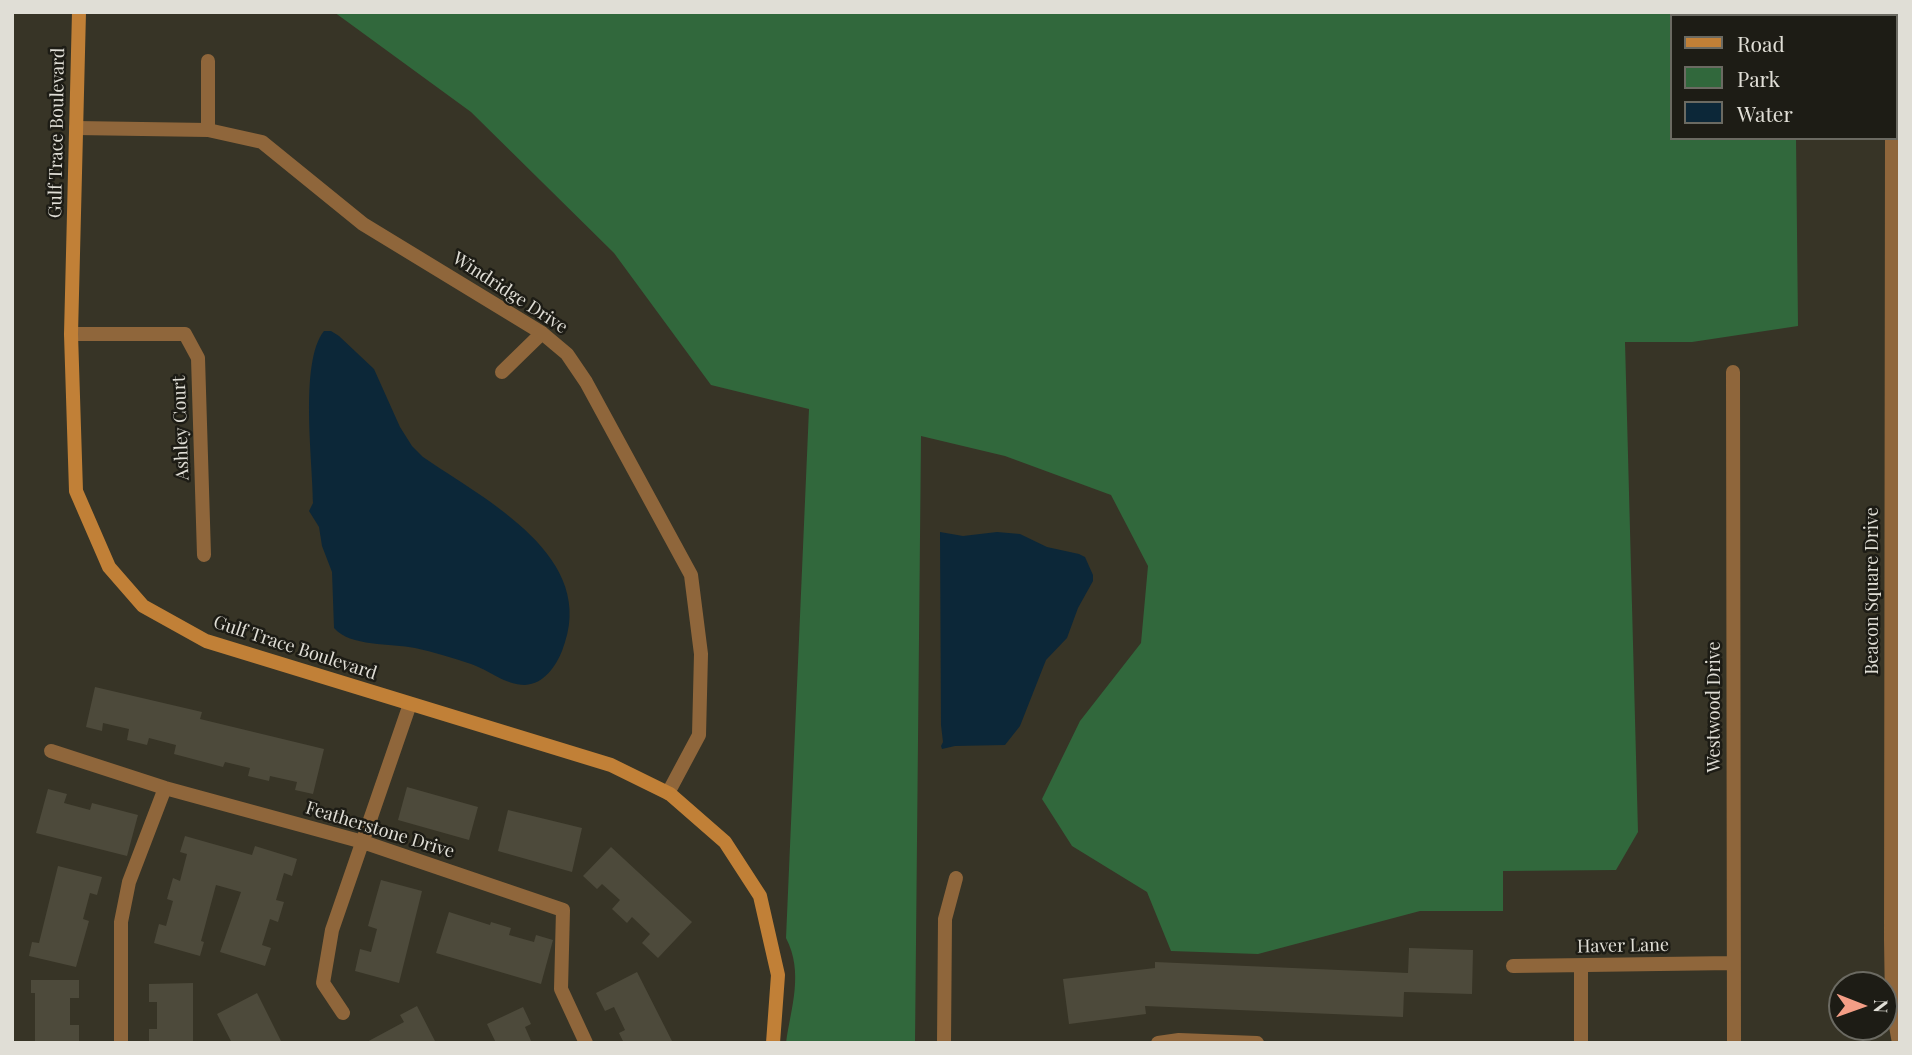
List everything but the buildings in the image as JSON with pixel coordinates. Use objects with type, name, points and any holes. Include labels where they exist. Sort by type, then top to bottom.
[{"type":"street","name":"Gulf Trace Boulevard","points":[[79,12],[71,334],[76,491],[109,567],[143,606],[206,641],[611,765],[668,793],[725,842],[760,896],[778,975],[774,1043]]},
{"type":"street","points":[[208,61],[208,130]]},
{"type":"street","name":"Windridge Drive","points":[[76,128],[208,130],[262,142],[363,224],[542,333],[567,354],[586,382],[691,575],[701,654],[699,735],[668,793]]},
{"type":"street","name":"Beacon Square Drive","points":[[1892,140],[1895,196],[1896,791],[1892,1004],[1899,1043]]},
{"type":"street","points":[[502,372],[542,333]]},
{"type":"street","name":"Ashley Court","points":[[71,334],[185,334],[198,358],[204,555]]},
{"type":"street","name":"Westwood Drive","points":[[1733,372],[1734,1043]]},
{"type":"street","points":[[343,1013],[323,983],[332,930],[410,704]]},
{"type":"street","name":"Featherstone Drive","points":[[51,751],[166,788],[363,842],[563,910],[561,989],[586,1043]]},
{"type":"street","points":[[121,1043],[121,922],[129,882],[166,788]]},
{"type":"street","points":[[944,1043],[945,919],[956,878]]},
{"type":"street","name":"Haver Lane","points":[[1513,966],[1733,963]]},
{"type":"street","points":[[1581,966],[1581,1043]]},
{"type":"street","points":[[1158,1043],[1179,1040],[1257,1043]]},
{"type":"green space","points":[[334,12],[1793,12],[1671,14],[1671,140],[1796,140],[1798,326],[1692,342],[1625,342],[1638,832],[1616,870],[1503,871],[1503,911],[1420,911],[1258,954],[1171,951],[1147,892],[1072,846],[1042,799],[1080,721],[1141,643],[1148,566],[1111,495],[1005,456],[921,436],[915,1043],[786,1043],[795,990],[794,964],[786,938],[809,409],[711,385],[614,253],[471,112]]},
{"type":"water","points":[[324,331],[331,331],[339,336],[374,369],[400,427],[412,446],[423,457],[505,512],[552,560],[565,587],[570,617],[562,651],[553,668],[543,678],[532,684],[511,683],[457,660],[415,648],[360,641],[341,634],[334,628],[332,572],[322,546],[319,527],[309,511],[313,503],[310,388],[316,346]]},
{"type":"water","points":[[940,532],[963,536],[997,532],[1020,534],[1047,547],[1085,557],[1093,575],[1093,581],[1078,608],[1067,638],[1046,660],[1020,726],[1005,745],[955,746],[942,749],[941,746]]}]
